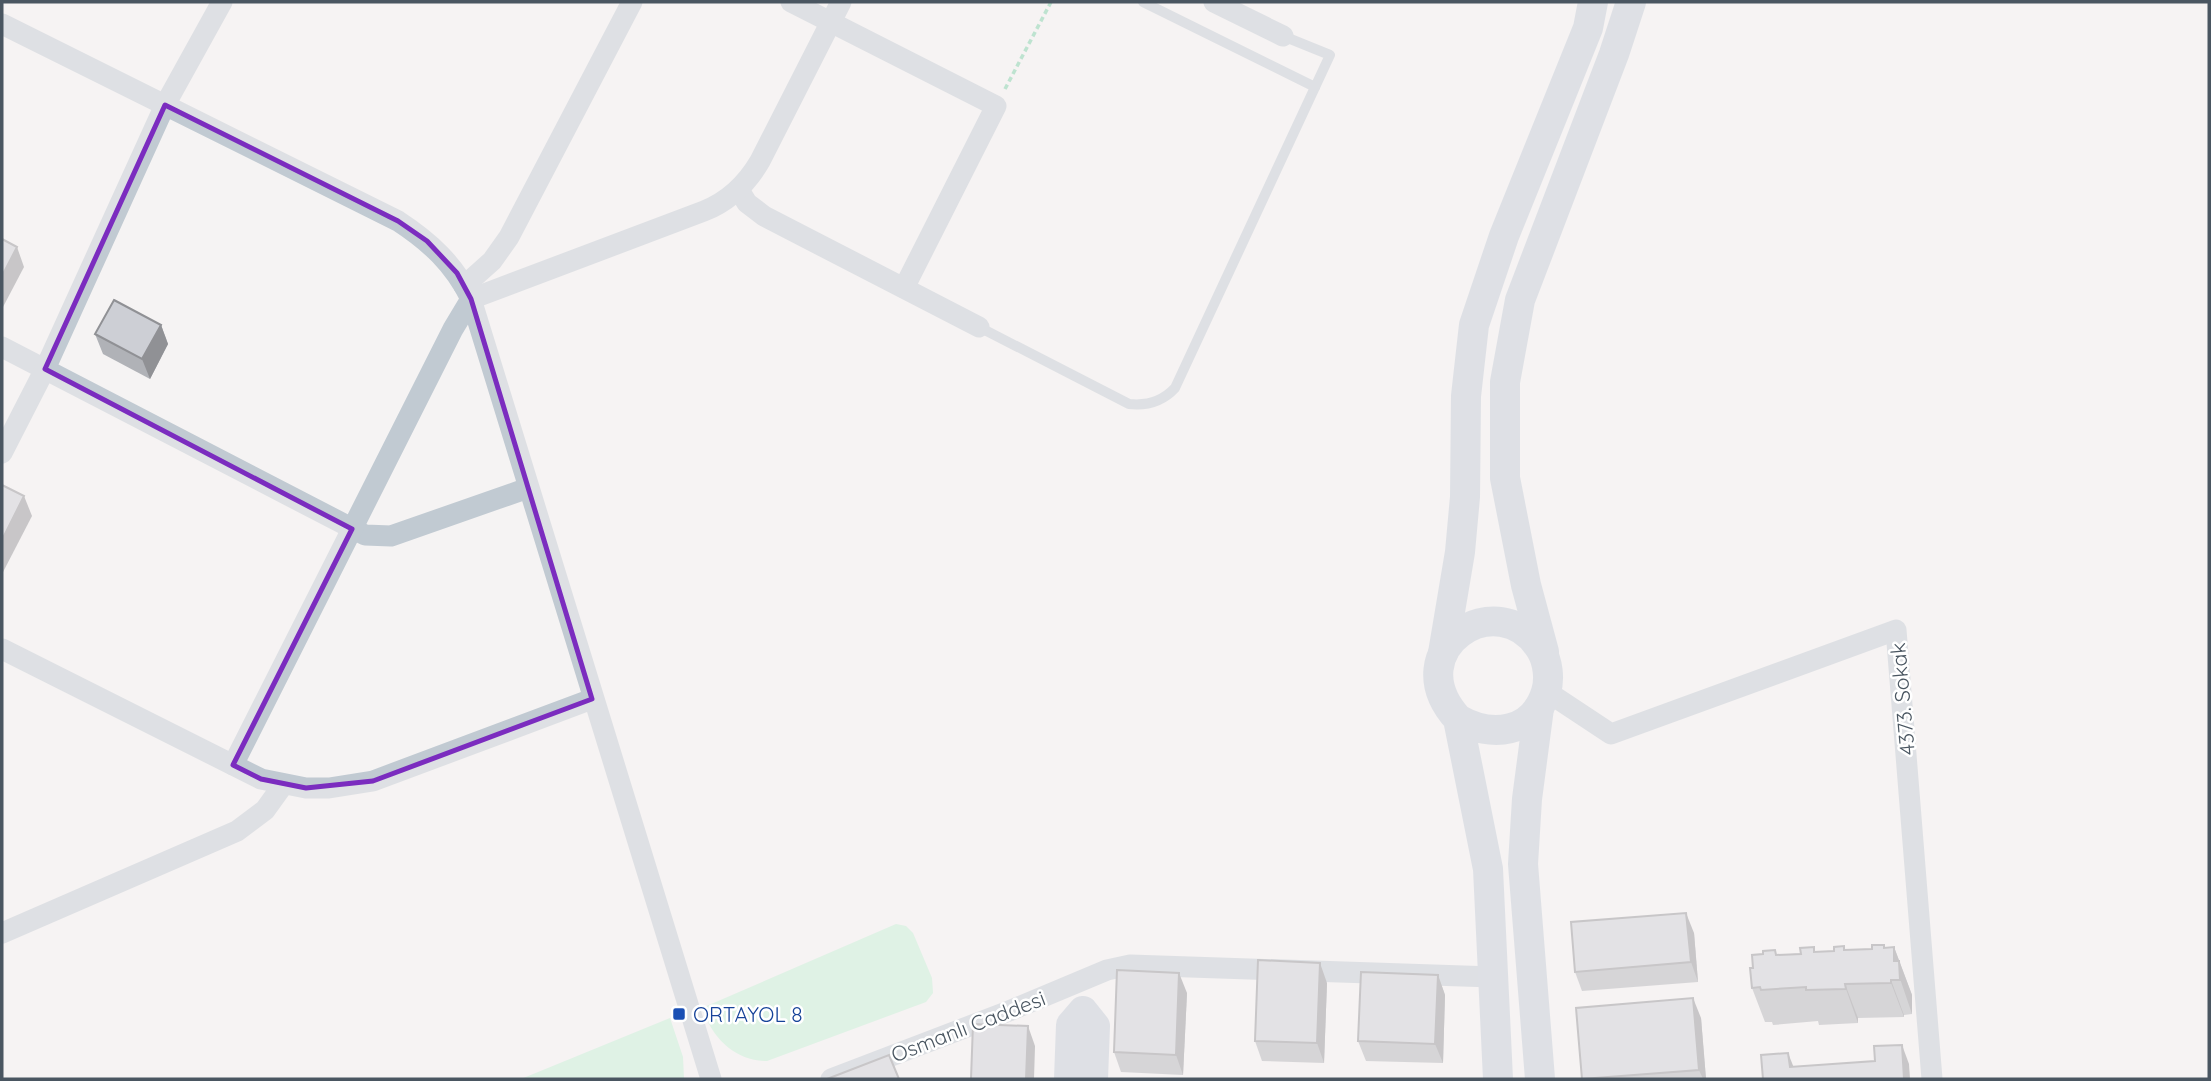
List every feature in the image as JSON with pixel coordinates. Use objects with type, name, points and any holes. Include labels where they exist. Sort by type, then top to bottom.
[{"type":"street","points":[[2,453],[45,369],[165,105],[222,2]]},
{"type":"street","points":[[233,765],[461,312],[467,292],[501,250],[632,2]]},
{"type":"street","points":[[791,2],[996,106],[904,288]]},
{"type":"street","points":[[467,292],[704,211],[739,190],[760,161],[841,2]]},
{"type":"street","points":[[1214,2],[1283,36]]},
{"type":"street","points":[[1542,700],[1526,721],[1510,729],[1492,731],[1474,728],[1458,719],[1447,706],[1439,689],[1438,671],[1460,552],[1465,498],[1466,396],[1474,325],[1504,236],[1588,28],[1593,2]]},
{"type":"street","points":[[1540,1079],[1523,864],[1527,799],[1548,674],[1526,585],[1505,478],[1505,382],[1520,300],[1614,54],[1631,2]]},
{"type":"street","points":[[2,24],[398,221],[438,251],[467,292],[711,1079]]},
{"type":"street","points":[[739,190],[747,202],[764,216],[979,327]]},
{"type":"street","points":[[2,347],[365,535],[391,536],[528,488]]},
{"type":"street","points":[[1443,653],[1453,638],[1468,627],[1485,622],[1503,622],[1521,629],[1535,640],[1545,656]]},
{"type":"street","name":"4373. Sokak","points":[[1542,700],[1611,733],[1896,629],[1933,1079]]},
{"type":"street","points":[[2,649],[261,779],[284,785],[328,788],[373,781],[592,699]]},
{"type":"street","points":[[1458,719],[1488,869],[1498,1079]]},
{"type":"street","points":[[2,933],[237,831],[265,810],[284,785]]},
{"type":"street","name":"Osmanlı Caddesi","points":[[831,1079],[1078,982],[1130,965],[1493,978]]},
{"type":"street","points":[[1078,982],[1083,1011],[1095,1026],[1093,1079]]},
{"type":"street","points":[[1069,1079],[1071,1025],[1083,1011]]},
{"type":"lane","points":[[1143,2],[1315,87]]},
{"type":"lane","points":[[979,327],[1129,404],[1148,404],[1164,398],[1175,388],[1330,55],[1283,36]]},
{"type":"path","points":[[996,106],[1051,2]]},
{"type":"highlighted area","points":[[165,105],[398,221],[427,241],[457,273],[471,299],[592,699],[373,781],[306,788],[261,779],[233,765],[352,529],[45,369]]},
{"type":"green space","points":[[896,924],[906,926],[913,933],[932,978],[933,993],[926,1002],[767,1061],[745,1057],[726,1046],[706,1019],[702,1008]]},
{"type":"green space","points":[[670,1018],[683,1057],[684,1079],[521,1079]]},
{"type":"building","points":[[2,239],[17,247],[2,276]]},
{"type":"building","points":[[114,300],[161,325],[142,359],[95,334]]},
{"type":"building","points":[[2,485],[24,496],[2,540]]},
{"type":"building","points":[[1686,913],[1691,962],[1575,972],[1571,922]]},
{"type":"building","points":[[1872,945],[1894,947],[1894,961],[1899,961],[1900,980],[1891,980],[1891,983],[1845,984],[1846,989],[1752,988],[1752,955],[1763,954],[1763,951],[1775,950],[1776,955],[1801,954],[1800,948],[1814,947],[1814,952],[1834,951],[1834,947],[1844,946],[1844,950],[1872,949]]},
{"type":"building","points":[[1258,960],[1320,963],[1317,1043],[1255,1041]]},
{"type":"building","points":[[1117,970],[1179,973],[1176,1055],[1114,1052]]},
{"type":"building","points":[[1361,972],[1438,975],[1435,1044],[1358,1041]]},
{"type":"building","points":[[1693,998],[1699,1070],[1582,1079],[1576,1008]]},
{"type":"building","points":[[973,1024],[1028,1026],[1026,1079],[971,1079]]},
{"type":"building","points":[[1902,1045],[1904,1079],[1763,1079],[1761,1055],[1788,1053],[1790,1067],[1875,1061],[1874,1046]]},
{"type":"building","points":[[889,1055],[899,1079],[827,1079]]},
{"type":"place","name":"ORTAYOL 8","points":[[679,1014]]}]
